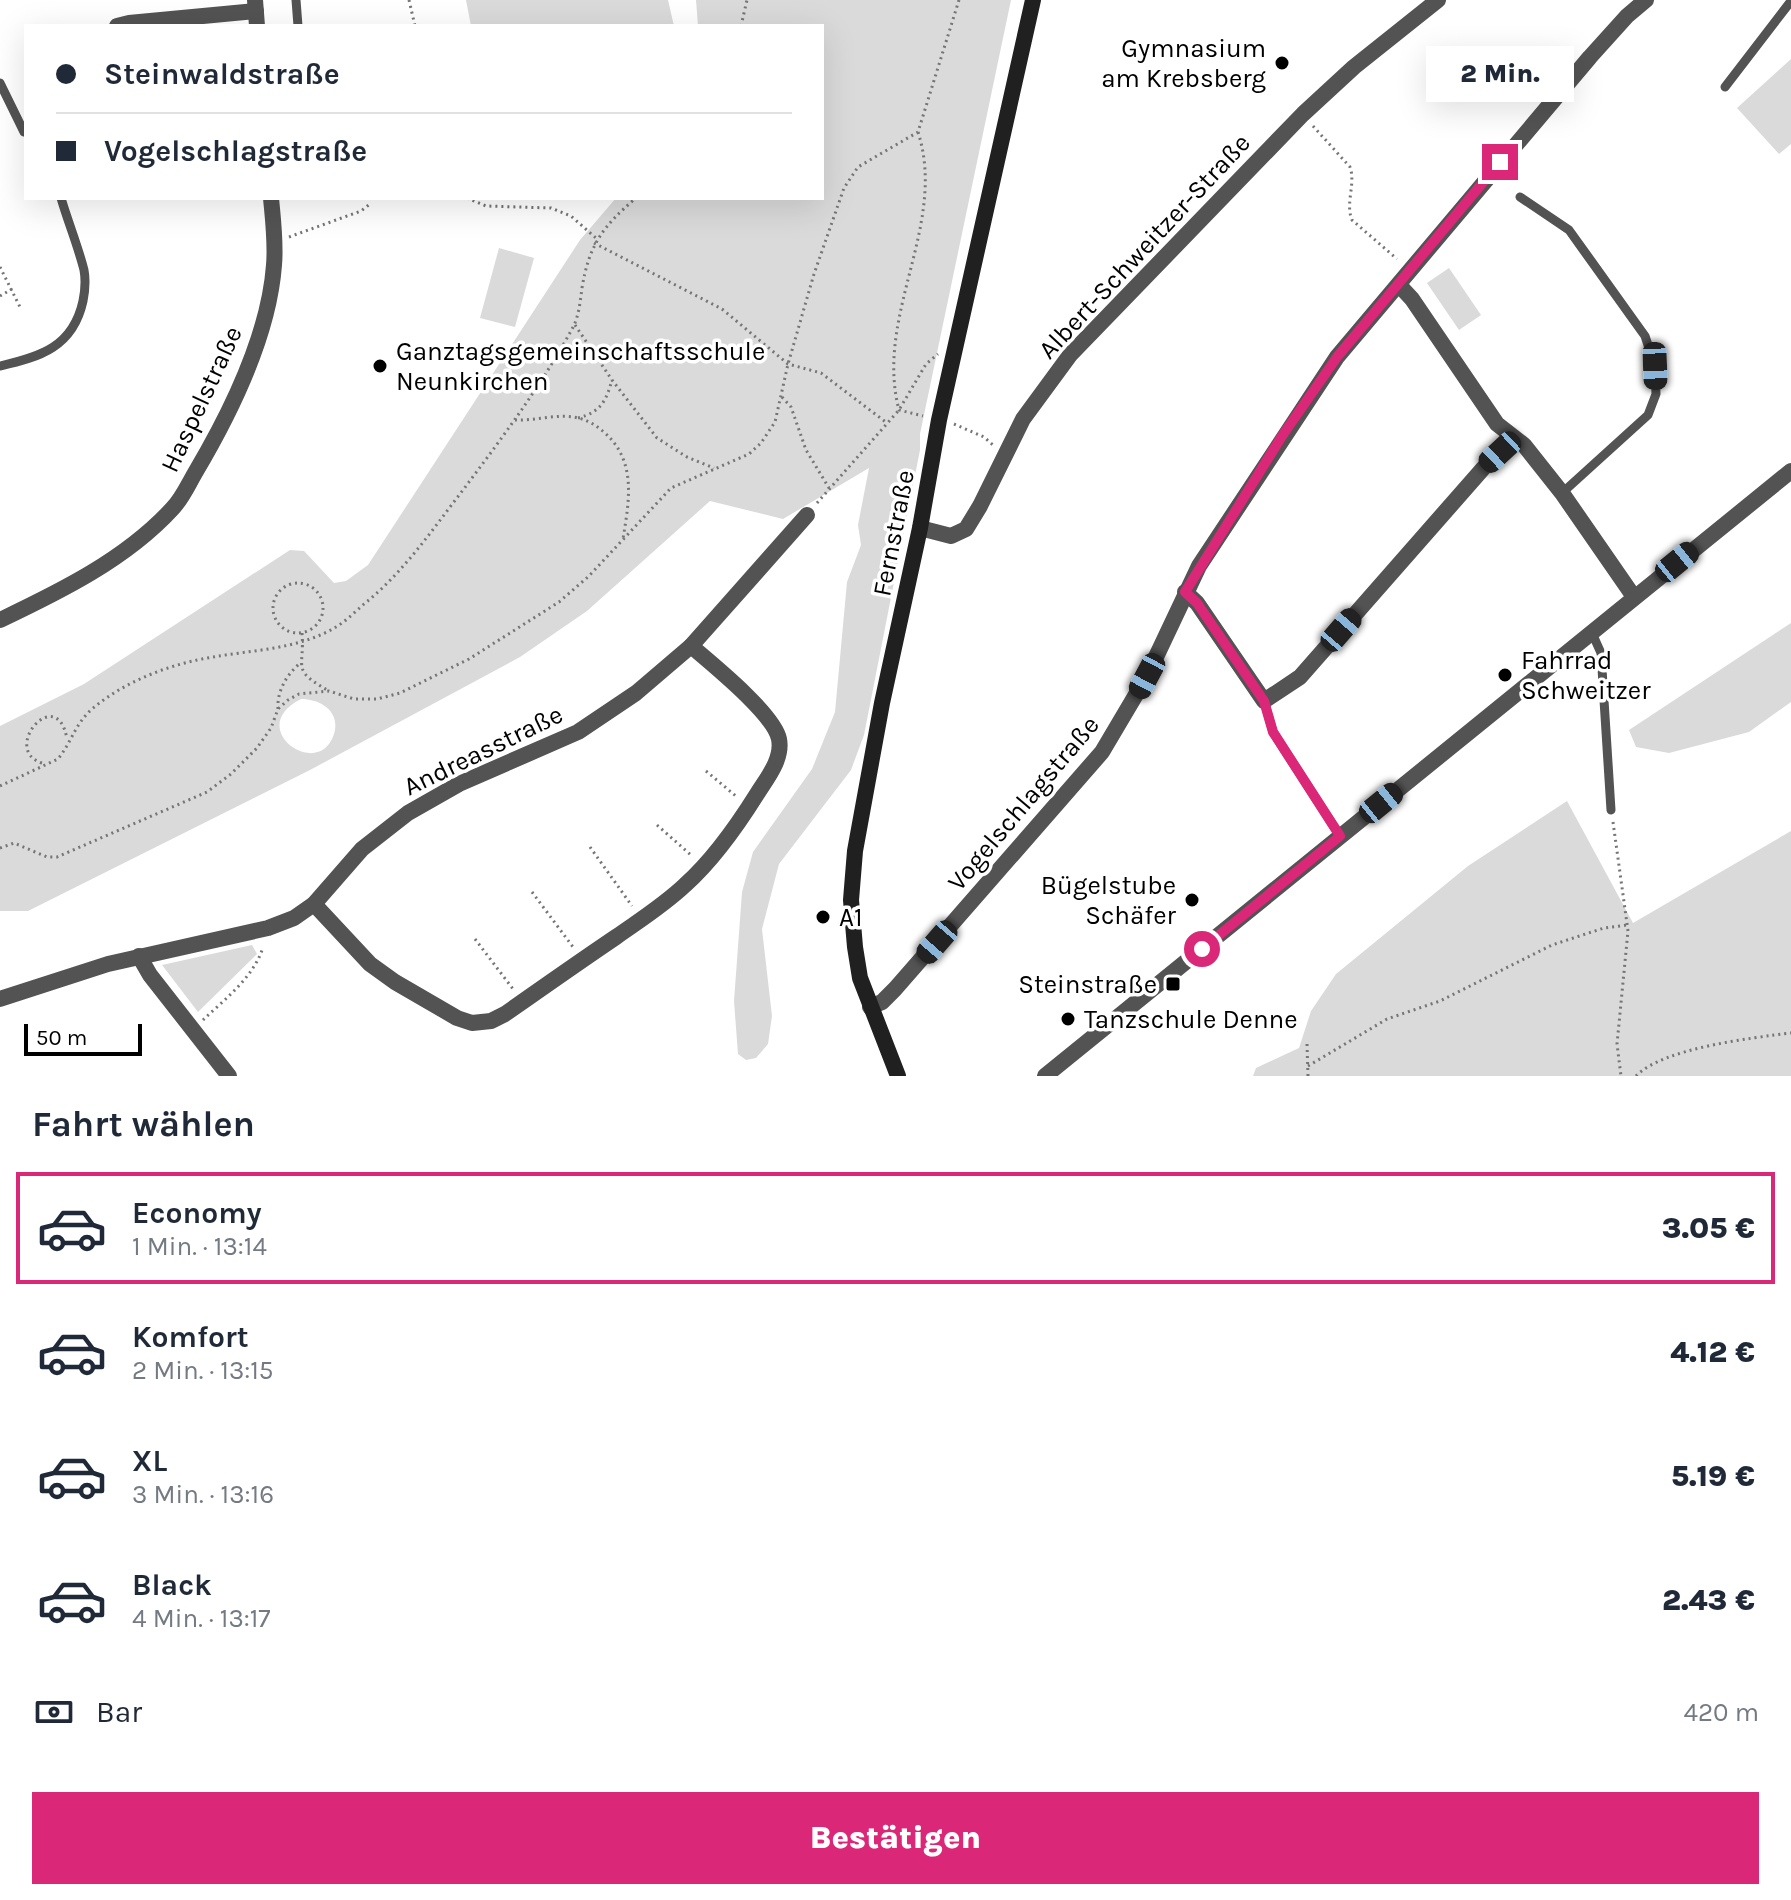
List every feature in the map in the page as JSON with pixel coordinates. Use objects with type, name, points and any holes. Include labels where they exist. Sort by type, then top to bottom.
[{"type":"main road","name":"Fernstraße","points":[[898,1076],[860,978],[851,900],[855,851],[939,420],[1033,0]]},
{"type":"street","name":"Albert-Schweitzer-Straße","points":[[920,528],[951,536],[966,529],[1023,419],[1070,355],[1303,114],[1354,67],[1438,0]]},
{"type":"street","name":"Vogelschlagstraße","points":[[870,1007],[882,1002],[895,989],[1102,752],[1147,676],[1185,592],[1282,436],[1337,357],[1590,57],[1646,0]]},
{"type":"street","points":[[125,24],[256,12]]},
{"type":"street","name":"Haspelstraße","points":[[0,620],[45,598],[122,552],[149,532],[175,506],[224,420],[260,333],[270,297],[274,265],[271,200]]},
{"type":"street","points":[[1399,285],[1412,299],[1497,424],[1524,445],[1562,493],[1634,597]]},
{"type":"street","points":[[1185,592],[1197,603],[1264,701],[1300,677],[1487,464],[1514,439]]},
{"type":"street","points":[[1045,1076],[1791,471]]},
{"type":"street","name":"Andreasstraße","points":[[0,999],[139,956],[268,928],[294,918],[314,904],[362,849],[408,813],[459,784],[578,732],[636,693],[691,646],[807,515]]},
{"type":"street","points":[[314,904],[370,964],[457,1018],[472,1023],[491,1021],[522,1002],[662,905],[704,866],[749,807],[780,753],[779,736],[771,723],[739,688],[691,646]]},
{"type":"street","points":[[139,956],[150,975],[229,1076]]},
{"type":"lane","points":[[296,0],[298,24]]},
{"type":"lane","points":[[1725,87],[1791,1]]},
{"type":"lane","points":[[0,83],[24,132]]},
{"type":"lane","points":[[1520,197],[1569,230],[1645,336],[1655,366],[1656,394],[1648,415],[1562,493]]},
{"type":"lane","points":[[0,366],[28,361],[48,352],[68,336],[80,316],[85,273],[62,200]]},
{"type":"lane","points":[[1592,633],[1601,653],[1611,810]]},
{"type":"lane","points":[[1264,701],[1273,732],[1340,836]]},
{"type":"path","points":[[409,0],[415,24]]},
{"type":"path","points":[[741,24],[747,0]]},
{"type":"path","points":[[899,410],[895,397],[894,362],[902,299],[926,192],[923,148],[918,132],[959,0]]},
{"type":"path","points":[[1303,114],[1350,167],[1349,213],[1352,220],[1410,270]]},
{"type":"path","points":[[302,633],[299,664],[312,681],[329,691],[354,699],[377,699],[400,693],[455,666],[559,602],[671,488],[749,454],[775,422],[814,274],[844,188],[858,167],[918,132]]},
{"type":"path","points":[[472,200],[486,206],[551,208],[571,216],[595,241],[722,309],[788,364],[821,373],[887,423]]},
{"type":"path","points":[[67,741],[91,710],[115,692],[152,674],[181,663],[303,641],[335,628],[404,568],[515,420],[575,325],[595,241],[614,216],[634,200]]},
{"type":"path","points":[[274,242],[361,211],[370,204]]},
{"type":"path","points":[[0,267],[20,307]]},
{"type":"path","points":[[0,296],[12,289]]},
{"type":"path","points":[[575,325],[657,438],[687,457],[716,469]]},
{"type":"path","points":[[807,515],[899,410],[926,364],[941,352],[955,349]]},
{"type":"path","points":[[515,420],[588,415],[606,401],[612,380]]},
{"type":"path","points":[[782,397],[791,407],[806,450],[829,488]]},
{"type":"path","points":[[899,410],[939,420]]},
{"type":"path","points":[[578,418],[598,428],[612,440],[626,462],[628,491],[623,540]]},
{"type":"path","points":[[962,426],[984,437],[1004,454]]},
{"type":"path","points":[[298,582],[312,586],[323,601],[321,620],[302,633],[282,627],[273,612],[273,601],[279,591],[298,582]]},
{"type":"path","points":[[0,848],[14,843],[47,857],[57,857],[207,792],[257,748],[271,728],[278,709],[279,693],[291,671],[299,664]]},
{"type":"path","points":[[278,709],[299,694],[329,691]]},
{"type":"path","points":[[0,786],[58,759],[65,751],[66,732],[59,722],[50,718],[32,720],[26,726]]},
{"type":"path","points":[[22,734],[24,751],[36,761],[46,763]]},
{"type":"path","points":[[706,771],[749,807]]},
{"type":"path","points":[[1611,810],[1627,925],[1624,992],[1617,1044],[1621,1076]]},
{"type":"path","points":[[657,825],[704,866]]},
{"type":"path","points":[[590,847],[641,919]]},
{"type":"path","points":[[532,892],[583,960]]},
{"type":"path","points":[[1308,1066],[1387,1019],[1440,1001],[1552,945],[1604,928],[1627,925]]},
{"type":"path","points":[[193,1029],[241,983],[259,959],[268,928]]},
{"type":"path","points":[[475,939],[522,1002]]},
{"type":"path","points":[[1636,1076],[1660,1059],[1751,1038],[1791,1033]]},
{"type":"path","points":[[1307,1044],[1308,1076]]},
{"type":"shaded area","points":[[466,0],[668,0],[674,24],[471,24]]},
{"type":"shaded area","points":[[696,0],[1011,0],[920,434],[920,450],[864,735],[851,770],[779,864],[762,929],[772,1016],[768,1044],[756,1058],[746,1060],[738,1054],[734,1001],[742,892],[753,852],[812,769],[835,712],[847,582],[861,545],[858,525],[869,468],[783,519],[710,501],[587,611],[520,657],[310,770],[28,911],[0,911],[0,726],[84,684],[290,550],[304,551],[334,583],[346,581],[368,565],[580,240],[614,200],[824,200],[824,24],[698,24]],"holes":[[[301,699],[315,701],[332,713],[334,734],[326,747],[314,753],[302,752],[290,745],[282,735],[280,723],[285,711]]]},
{"type":"shaded area","points":[[1791,59],[1791,144],[1779,154],[1737,108]]},
{"type":"shaded area","points":[[499,248],[534,258],[515,327],[480,318]]},
{"type":"shaded area","points":[[1449,268],[1481,315],[1459,330],[1427,283]]},
{"type":"shaded area","points":[[1791,623],[1791,702],[1749,732],[1669,753],[1636,747],[1629,730]]},
{"type":"shaded area","points":[[1567,801],[1633,923],[1791,831],[1791,1076],[1253,1076],[1256,1068],[1299,1048],[1311,1011],[1336,974],[1468,866]]},
{"type":"shaded area","points":[[252,945],[257,954],[198,1012],[162,965]]},
{"type":"place","name":"Gymnasium am Krebsberg","points":[[1282,63]]},
{"type":"place","name":"Ganztagsgemeinschaftsschule Neunkirchen","points":[[380,366]]},
{"type":"place","name":"Fahrrad Schweitzer","points":[[1505,675]]},
{"type":"place","name":"Bügelstube Schäfer","points":[[1192,900]]},
{"type":"place","name":"A1","points":[[823,917]]},
{"type":"place","name":"Steinstraße","points":[[1173,984]]},
{"type":"place","name":"Tanzschule Denne","points":[[1068,1019]]},
{"type":"route","points":[[1202,949],[1340,836],[1273,732],[1264,701],[1197,603],[1185,592],[1282,436],[1337,357],[1500,162]]}]
